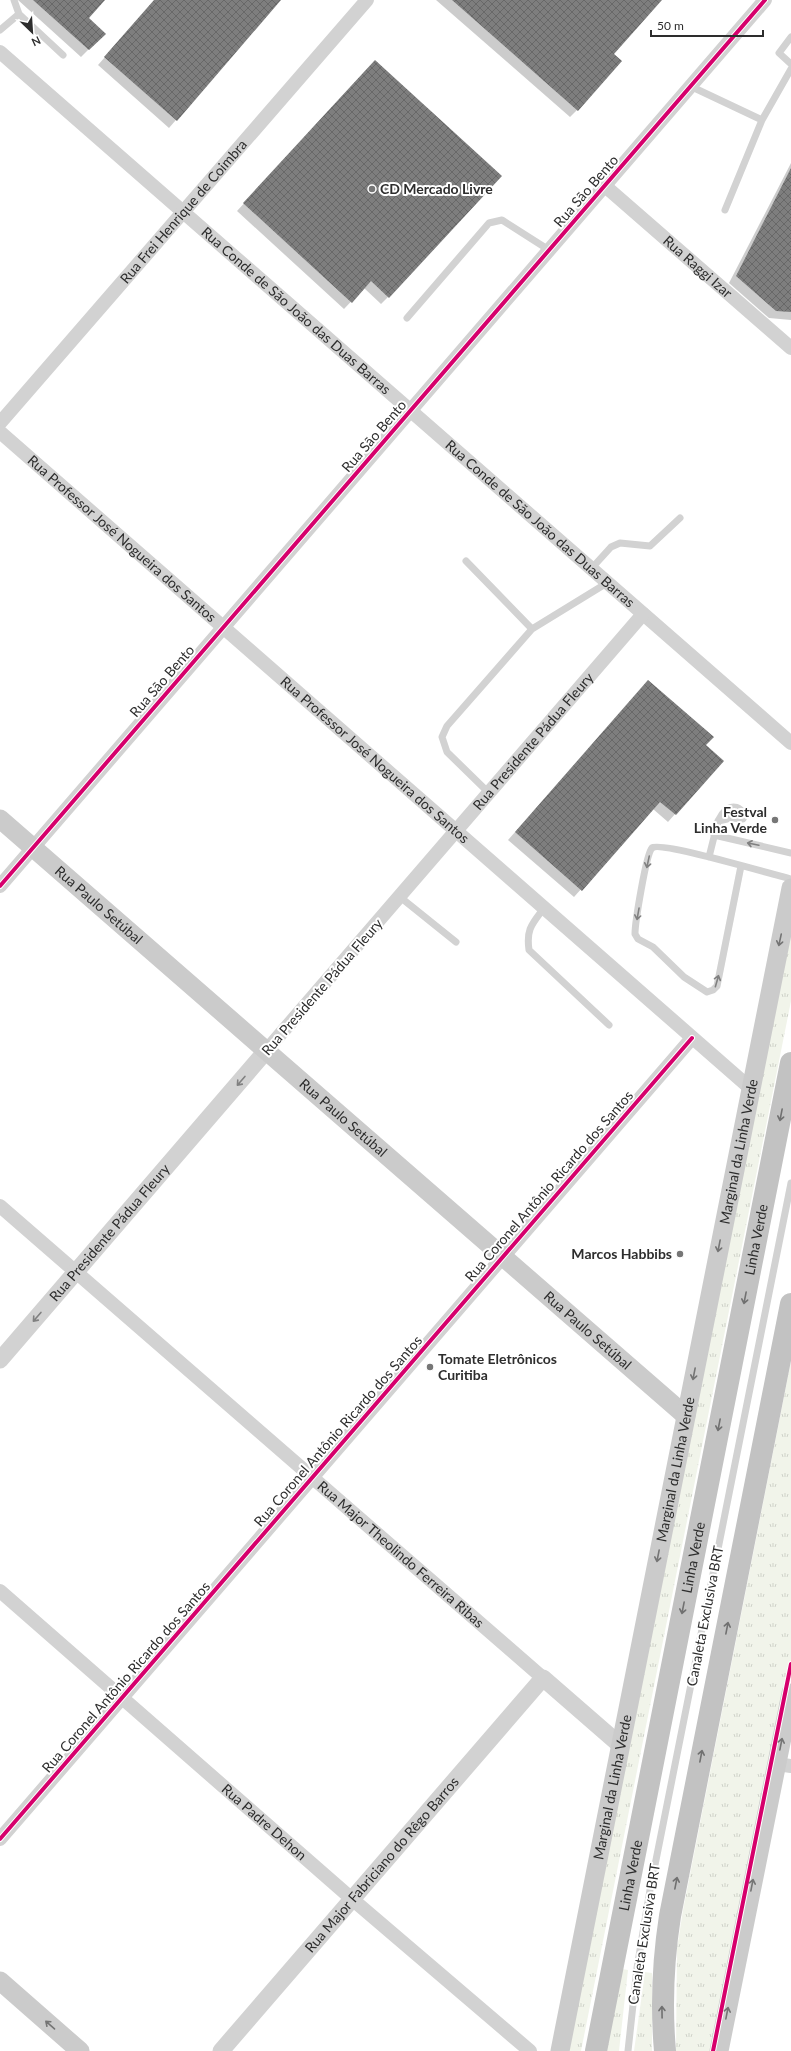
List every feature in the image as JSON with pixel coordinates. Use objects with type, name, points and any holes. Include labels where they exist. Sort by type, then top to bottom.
[{"type":"highway","name":"Linha Verde","points":[[596,2051],[791,1063]]},
{"type":"highway","points":[[665,2051],[662,1993],[665,1944],[791,1304]]},
{"type":"main road","name":"Rua Paulo Setúbal","points":[[0,819],[686,1416]]},
{"type":"main road","name":"Marginal da Linha Verde","points":[[560,2051],[750,1088],[791,888]]},
{"type":"main road","points":[[719,2051],[784,1765],[791,1693]]},
{"type":"main road","points":[[0,1981],[80,2051]]},
{"type":"street","name":"Rua Frei Henrique de Coimbra","points":[[0,423],[367,0]]},
{"type":"street","name":"Rua São Bento","points":[[0,886],[765,0]]},
{"type":"street","name":"Rua Conde de São João das Duas Barras","points":[[0,52],[791,743]]},
{"type":"street","name":"Rua Raggi Izar","points":[[605,186],[791,348]]},
{"type":"street","name":"Rua Professor José Nogueira dos Santos","points":[[0,432],[750,1088]]},
{"type":"street","name":"Rua Presidente Pádua Fleury","points":[[0,1360],[643,614]]},
{"type":"street","name":"Rua Coronel Antônio Ricardo dos Santos","points":[[0,1840],[692,1038]]},
{"type":"street","name":"Rua Major Theolindo Ferreira Ribas","points":[[0,1206],[620,1745]]},
{"type":"street","name":"Rua Padre Dehon","points":[[0,1591],[352,1899],[530,2051]]},
{"type":"street","name":"Rua Major Fabriciano do Rêgo Barros","points":[[220,2051],[543,1678]]},
{"type":"lane","points":[[14,0],[19,14],[63,55]]},
{"type":"lane","points":[[0,30],[19,14]]},
{"type":"lane","points":[[791,37],[779,53],[791,64]]},
{"type":"lane","points":[[725,210],[762,120],[791,69]]},
{"type":"lane","points":[[690,86],[762,120]]},
{"type":"lane","points":[[407,318],[489,223],[502,220],[549,250]]},
{"type":"lane","points":[[591,569],[611,547],[616,545],[650,546],[680,518]]},
{"type":"lane","points":[[466,561],[532,629]]},
{"type":"lane","points":[[489,793],[447,752],[442,736],[447,726],[532,629],[607,583]]},
{"type":"lane","points":[[709,857],[718,821]]},
{"type":"lane","points":[[714,835],[791,853]]},
{"type":"lane","points":[[741,866],[717,986],[713,990],[707,992],[684,977],[653,948],[638,939],[635,934],[650,852],[657,845],[678,849],[791,879]]},
{"type":"lane","points":[[400,897],[456,942]]},
{"type":"lane","points":[[544,908],[530,926],[527,936],[529,950],[609,1025]]},
{"type":"lane","name":"Canaleta Exclusiva BRT","points":[[628,2051],[637,1968],[650,1890],[791,1183]]},
{"type":"green space","points":[[791,924],[791,1001],[581,2051],[568,2051]]},
{"type":"green space","points":[[791,1361],[791,1677],[718,2051],[676,2051],[677,1948],[683,1910]]},
{"type":"green space","points":[[622,1969],[628,1970],[619,2051],[605,2051]]},
{"type":"green space","points":[[645,1972],[652,1973],[652,2051],[634,2051]]},
{"type":"building","points":[[33,0],[105,0],[89,18],[106,34],[89,50]]},
{"type":"building","points":[[154,0],[281,0],[177,121],[104,57]]},
{"type":"building","points":[[452,0],[662,0],[614,54],[622,61],[578,111]]},
{"type":"building","name":"CD Mercado Livre","points":[[375,60],[502,176],[389,298],[371,281],[352,303],[243,203]]},
{"type":"building","points":[[791,168],[791,312],[776,311],[736,276]]},
{"type":"building","points":[[648,680],[714,737],[706,745],[724,761],[676,815],[660,802],[582,891],[515,832]]},
{"type":"cycle path","points":[[0,886],[765,0]]},
{"type":"cycle path","points":[[0,1839],[692,1038]]},
{"type":"cycle path","points":[[713,2051],[791,1664]]},
{"type":"place","name":"CD Mercado Livre","points":[[372,189]]},
{"type":"place","name":"Festval Linha Verde","points":[[775,820]]},
{"type":"place","name":"Marcos Habbibs","points":[[680,1254]]},
{"type":"place","name":"Tomate Eletrônicos Curitiba","points":[[430,1367]]}]
